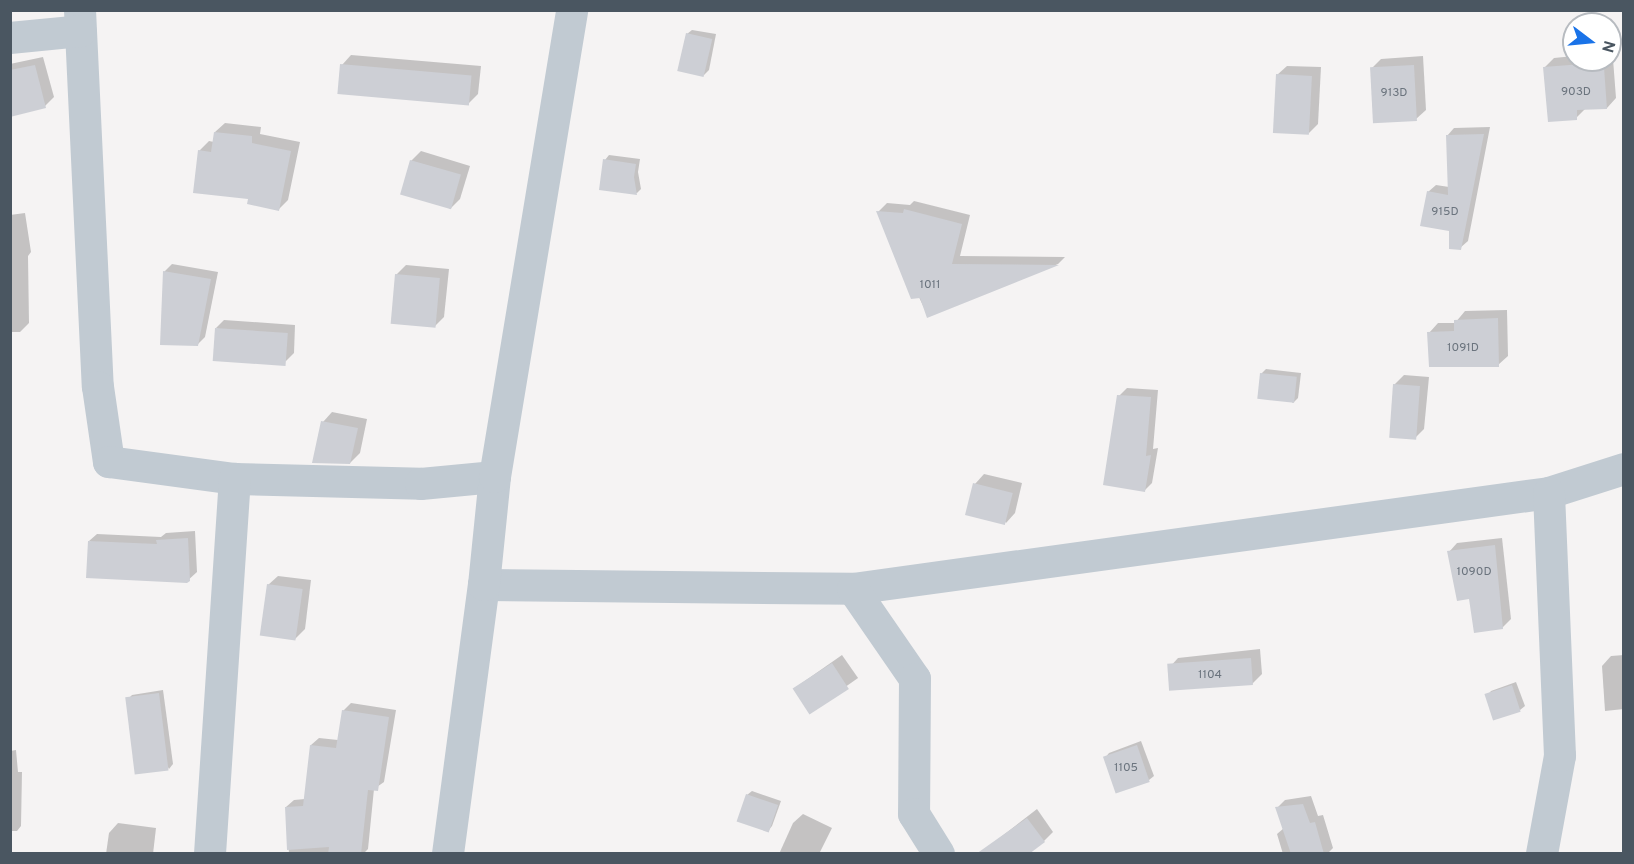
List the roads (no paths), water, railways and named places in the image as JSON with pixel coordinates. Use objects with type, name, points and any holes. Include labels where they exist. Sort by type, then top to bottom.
[{"type":"street","points":[[448,854],[484,585],[495,477],[572,10]]},
{"type":"street","points":[[10,38],[80,21],[98,387],[109,462],[235,479],[421,484],[495,477]]},
{"type":"street","points":[[484,585],[853,589],[1549,493],[1623,469]]},
{"type":"street","points":[[210,854],[235,479]]},
{"type":"street","points":[[1542,854],[1560,756],[1549,493]]},
{"type":"street","points":[[853,589],[915,679],[914,814],[939,854]]}]
